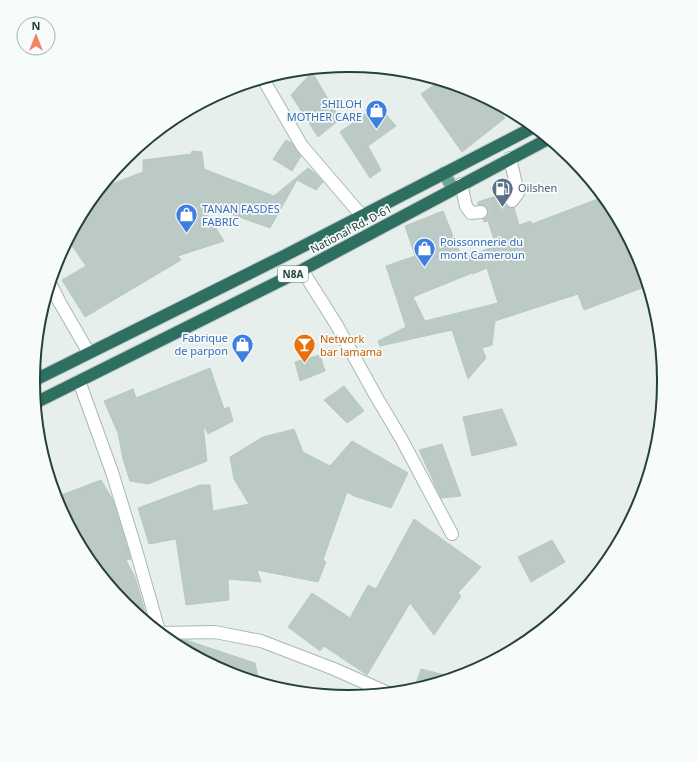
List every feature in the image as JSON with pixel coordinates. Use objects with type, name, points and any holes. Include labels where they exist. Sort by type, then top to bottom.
[{"type":"highway","name":"National Rd. D-61","points":[[40,377],[282,257],[528,130]]},
{"type":"highway","name":"National Rd. D-61","points":[[41,400],[302,270],[543,142]]},
{"type":"main road","points":[[444,174],[457,187]]},
{"type":"street","points":[[266,84],[302,146],[362,216]]},
{"type":"street","points":[[510,158],[518,194],[512,201]]},
{"type":"street","points":[[457,187],[471,213],[481,212]]},
{"type":"street","points":[[302,270],[336,324],[402,440],[452,534]]},
{"type":"street","points":[[54,290],[89,353]]},
{"type":"street","points":[[79,380],[112,472],[156,622]]},
{"type":"street","points":[[169,632],[216,632],[261,641],[334,669],[377,688]]},
{"type":"building","points":[[313,74],[340,119],[318,137],[291,95],[309,75]]},
{"type":"building","points":[[434,85],[485,104],[501,113],[505,118],[462,152],[421,94]]},
{"type":"building","points":[[378,105],[396,126],[368,146],[381,170],[370,178],[340,132]]},
{"type":"building","points":[[286,140],[292,143],[301,156],[292,171],[273,159]]},
{"type":"building","points":[[192,151],[202,152],[204,169],[274,196],[308,168],[323,182],[316,190],[297,180],[270,228],[200,203],[224,241],[178,256],[181,260],[85,317],[62,280],[86,266],[72,245],[92,210],[112,184],[143,172],[143,160],[191,154]]},
{"type":"building","points":[[509,192],[505,200],[505,204],[508,207],[514,208],[519,225],[531,221],[532,224],[597,199],[616,227],[634,263],[643,288],[584,310],[578,294],[495,321],[492,345],[482,348],[486,358],[468,379],[452,330],[380,346],[378,341],[406,327],[386,266],[415,256],[405,226],[443,211],[462,258],[496,246],[488,221],[484,222],[483,219],[488,215],[487,208],[484,205],[478,205],[478,202]],"holes":[[[487,268],[498,303],[425,321],[413,297]]]},
{"type":"building","points":[[320,355],[325,371],[300,381],[295,362]]},
{"type":"building","points":[[210,368],[224,409],[229,407],[233,421],[208,434],[203,424],[207,461],[148,484],[130,481],[123,459],[118,433],[104,401],[133,389],[136,398]]},
{"type":"building","points":[[344,386],[364,411],[347,423],[324,400]]},
{"type":"building","points":[[502,409],[517,445],[472,456],[463,417]]},
{"type":"building","points":[[294,429],[303,452],[330,466],[352,441],[408,473],[391,508],[354,496],[347,492],[323,560],[326,562],[318,582],[257,570],[261,582],[228,579],[229,600],[186,605],[176,539],[149,544],[138,508],[200,485],[210,485],[213,511],[249,504],[234,479],[230,457],[263,437]]},
{"type":"building","points":[[442,444],[461,496],[441,498],[419,450]]},
{"type":"building","points":[[101,480],[113,500],[131,559],[126,560],[135,577],[146,613],[130,599],[104,569],[81,535],[61,495]]},
{"type":"building","points":[[414,519],[481,567],[458,593],[461,596],[434,635],[410,603],[367,675],[324,646],[320,651],[288,627],[312,593],[350,618],[368,585],[376,589]]},
{"type":"building","points":[[552,540],[565,562],[531,582],[518,557]]},
{"type":"building","points":[[180,640],[186,640],[255,663],[258,676],[212,658]]},
{"type":"building","points":[[421,669],[443,674],[428,679],[416,682]]},
{"type":"tunnel","points":[[481,212],[512,201]]},
{"type":"place","name":"SHILOH MOTHER CARE","points":[[377,130]]},
{"type":"place","name":"Oilshen","points":[[503,208]]},
{"type":"place","name":"TANAN FASDES FABRIC","points":[[187,234]]},
{"type":"place","name":"Poissonnerie du mont Cameroun","points":[[425,268]]},
{"type":"place","name":"Fabrique de parpon","points":[[243,364]]},
{"type":"place","name":"Network bar lamama","points":[[305,364]]}]
